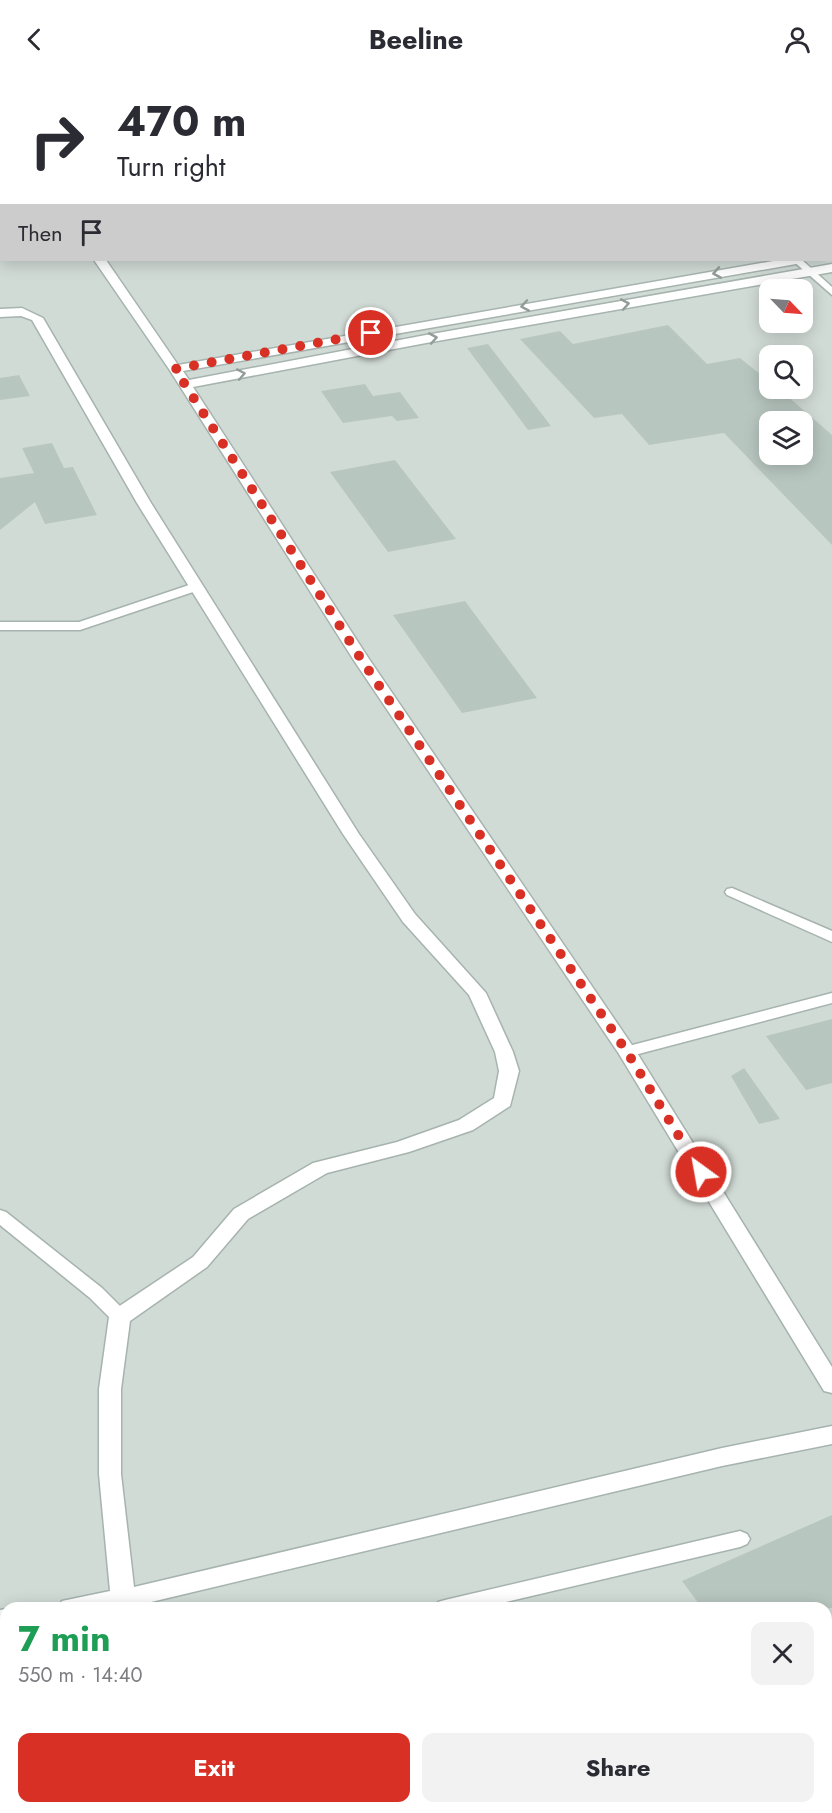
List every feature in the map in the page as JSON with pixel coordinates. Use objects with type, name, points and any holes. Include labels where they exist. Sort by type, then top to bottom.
[{"type":"street","points":[[101,261],[179,377],[361,659],[627,1052],[832,1385]]},
{"type":"street","points":[[179,377],[791,261]]},
{"type":"street","points":[[179,377],[404,343],[832,268]]},
{"type":"street","points":[[0,313],[22,312],[37,318],[195,587],[251,672],[351,834],[398,903],[477,993],[504,1052],[509,1071],[503,1101],[466,1125],[402,1147],[320,1168],[241,1214],[200,1262],[120,1317],[110,1389],[110,1474],[123,1599]]},
{"type":"street","points":[[105,1602],[677,1467],[832,1435]]},
{"type":"lane","points":[[797,261],[832,292]]},
{"type":"lane","points":[[0,626],[80,626],[195,587]]},
{"type":"lane","points":[[732,892],[832,937]]},
{"type":"lane","points":[[627,1052],[832,998]]},
{"type":"lane","points":[[0,1216],[96,1293],[120,1317]]},
{"type":"lane","points":[[471,1602],[740,1539]]},
{"type":"shaded area","points":[[0,261],[832,261],[832,1602],[0,1602]]},
{"type":"building","points":[[668,325],[707,364],[740,358],[759,373],[759,399],[791,399],[804,411],[759,411],[759,465],[813,465],[813,418],[832,435],[832,545],[724,433],[649,445],[622,414],[594,418],[520,339],[560,331],[573,344]]},
{"type":"building","points":[[488,344],[551,426],[528,430],[467,348]]},
{"type":"building","points":[[19,375],[30,396],[0,400],[0,378]]},
{"type":"building","points":[[365,384],[373,396],[400,392],[419,418],[397,421],[392,416],[343,423],[321,391]]},
{"type":"building","points":[[52,443],[64,468],[73,467],[97,515],[45,524],[35,502],[0,530],[0,478],[34,473],[22,448]]},
{"type":"building","points":[[395,460],[456,539],[388,552],[330,472]]},
{"type":"building","points":[[465,601],[537,698],[462,713],[393,615]]},
{"type":"building","points":[[832,1019],[832,1083],[806,1090],[766,1036]]},
{"type":"building","points":[[744,1068],[780,1119],[759,1124],[731,1076]]},
{"type":"building","points":[[832,1515],[832,1602],[698,1602],[682,1581]]},
{"type":"route","points":[[371,333],[175,369],[361,659],[627,1052],[701,1172]]}]
